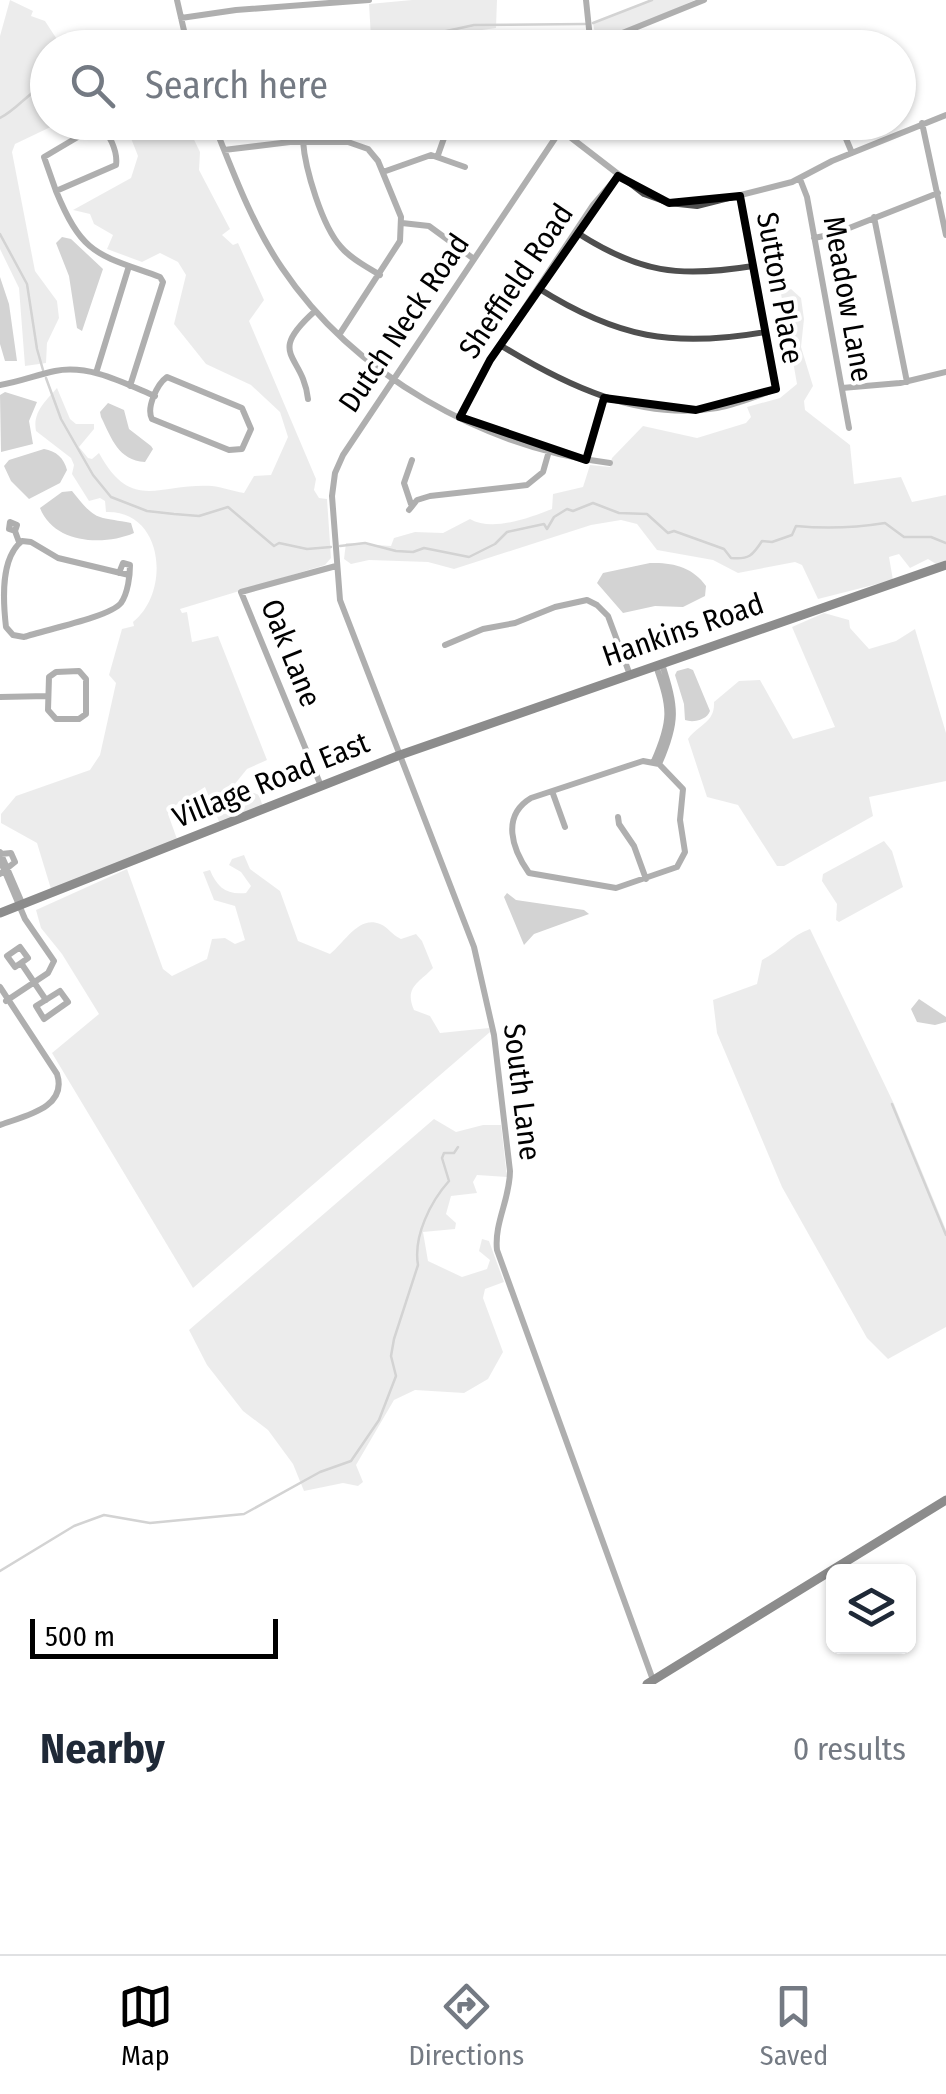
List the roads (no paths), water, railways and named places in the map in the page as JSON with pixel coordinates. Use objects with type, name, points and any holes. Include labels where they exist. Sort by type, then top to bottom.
[{"type":"main road","name":"Hankins Road","points":[[436,742],[946,565]]},
{"type":"main road","name":"Village Road East","points":[[0,915],[436,742]]},
{"type":"main road","points":[[650,1682],[946,1500]]},
{"type":"street","points":[[177,0],[184,30]]},
{"type":"street","points":[[181,18],[369,0]]},
{"type":"street","points":[[586,0],[590,30]]},
{"type":"street","points":[[630,30],[704,0]]},
{"type":"street","points":[[916,126],[946,115]]},
{"type":"street","points":[[922,124],[946,235]]},
{"type":"street","points":[[71,140],[45,155],[43,161],[79,238],[104,257],[160,277],[163,282],[130,386]]},
{"type":"street","points":[[56,191],[116,165],[108,140]]},
{"type":"street","points":[[220,140],[267,244],[316,311],[340,335],[394,378],[460,417],[549,452],[610,463]]},
{"type":"street","points":[[438,155],[444,140]]},
{"type":"street","name":"Dutch Neck Road","points":[[336,566],[332,504],[335,473],[343,455],[554,140]]},
{"type":"street","points":[[578,140],[644,194],[669,203],[697,206],[800,179],[883,140]]},
{"type":"street","points":[[847,140],[852,153]]},
{"type":"street","points":[[303,142],[306,168],[335,239],[346,253],[380,275]]},
{"type":"street","points":[[224,150],[348,142],[368,149],[383,172],[402,223],[398,246],[340,335]]},
{"type":"street","points":[[383,172],[422,156],[438,155],[465,167]]},
{"type":"street","name":"Sheffield Road","points":[[460,417],[481,373],[598,198],[618,176]]},
{"type":"street","name":"Meadow Lane","points":[[800,179],[849,428]]},
{"type":"street","points":[[814,238],[938,194]]},
{"type":"street","name":"Sutton Place","points":[[605,397],[650,407],[696,410],[735,404],[776,389],[740,196]]},
{"type":"street","points":[[874,217],[907,382]]},
{"type":"street","points":[[402,223],[426,225],[474,259]]},
{"type":"street","points":[[576,232],[620,258],[664,272],[700,274],[753,266]]},
{"type":"street","points":[[96,373],[129,266]]},
{"type":"street","points":[[538,288],[596,321],[648,337],[707,341],[765,332]]},
{"type":"street","points":[[308,400],[289,345],[294,332],[316,311]]},
{"type":"street","points":[[500,345],[560,380],[605,397],[586,460]]},
{"type":"street","points":[[0,385],[76,369],[155,396]]},
{"type":"street","points":[[842,388],[907,382],[946,372]]},
{"type":"street","points":[[167,377],[232,402],[250,420],[246,443],[242,449],[229,450],[152,419],[149,413],[155,396],[160,382],[167,377]]},
{"type":"street","points":[[412,460],[404,484],[410,507],[430,496],[527,485],[544,468],[549,452]]},
{"type":"street","points":[[15,532],[20,542]]},
{"type":"street","points":[[20,542],[32,542],[58,558],[130,575],[122,600],[113,609],[24,637],[14,635],[6,627],[2,590],[8,563],[20,542]]},
{"type":"street","name":"Oak Lane","points":[[321,787],[241,592],[336,566]]},
{"type":"street","name":"South Lane","points":[[336,566],[343,609],[474,947],[490,1017],[510,1179],[496,1232],[497,1250],[650,1682]]},
{"type":"street","points":[[444,644],[483,628],[516,623],[555,606],[586,600],[597,604],[608,616],[630,675]]},
{"type":"street","points":[[656,762],[675,723],[659,665]]},
{"type":"street","points":[[82,672],[86,679],[86,714],[80,719],[56,719],[49,713],[48,696],[51,675],[82,672]]},
{"type":"street","points":[[0,697],[48,696]]},
{"type":"street","points":[[638,762],[656,762],[683,789],[680,820],[684,858],[677,868],[616,888],[529,873],[512,837],[512,819],[526,801],[638,762]]},
{"type":"street","points":[[552,791],[565,827]]},
{"type":"street","points":[[618,818],[646,878]]},
{"type":"street","points":[[0,1126],[48,1106],[58,1095],[60,1084],[3,996],[34,982],[54,964],[25,919],[23,900],[5,871],[0,855],[8,852],[15,865],[5,871]]},
{"type":"street","points":[[21,963],[46,1000]]},
{"type":"street","points":[[60,990],[68,1002],[44,1019],[36,1006],[46,1000],[60,990]]},
{"type":"waterway","points":[[593,23],[652,0]]},
{"type":"waterway","points":[[451,30],[474,25],[585,24]]},
{"type":"waterway","points":[[0,118],[30,95]]},
{"type":"waterway","points":[[0,234],[27,284],[43,370]]},
{"type":"waterway","points":[[46,378],[61,419],[93,475],[111,497],[147,511],[174,514],[199,516],[228,507],[274,546],[279,543],[307,549],[331,547]]},
{"type":"waterway","points":[[340,546],[365,543],[413,552],[424,548],[469,557],[495,544],[507,532],[544,524],[547,529],[554,517],[567,509],[573,511],[593,503],[619,513],[647,514],[668,533],[674,531],[724,549],[731,558],[750,556],[762,541],[792,535],[796,526],[885,523],[904,537],[931,537],[946,543]]},
{"type":"waterway","points":[[892,1104],[946,1235]]},
{"type":"waterway","points":[[0,1571],[74,1526],[104,1515],[150,1523],[244,1514],[320,1472],[351,1461],[379,1420],[396,1376],[391,1356],[418,1265],[418,1242],[430,1209],[449,1181],[444,1153],[454,1153],[458,1147]]}]
